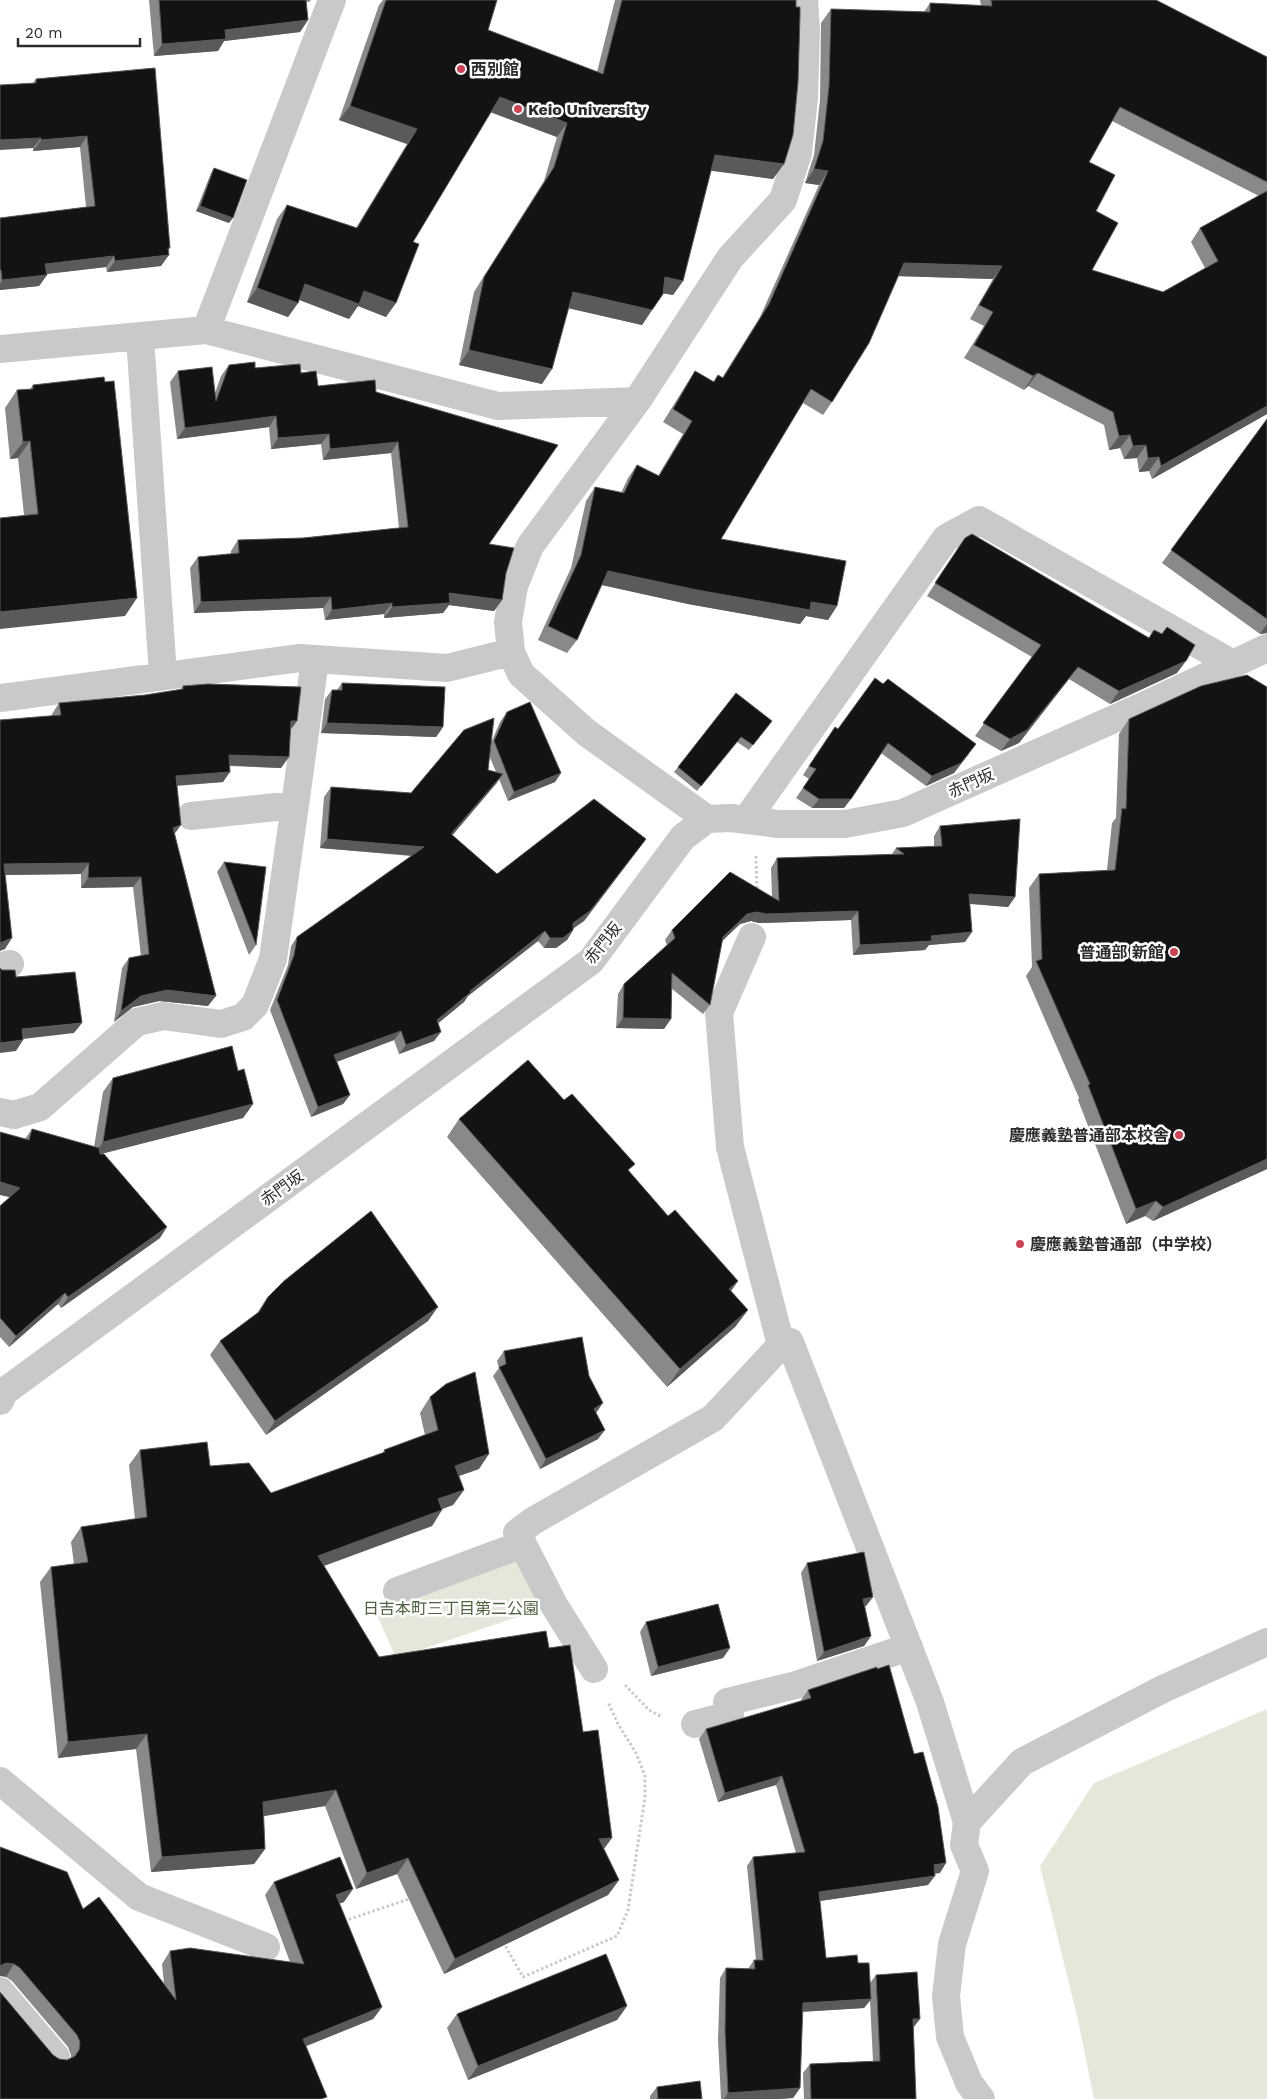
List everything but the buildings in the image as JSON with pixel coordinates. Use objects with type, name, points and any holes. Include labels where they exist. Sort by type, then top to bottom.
[{"type":"street","points":[[206,330],[332,0]]},
{"type":"street","points":[[707,819],[587,733],[521,674],[511,652],[508,622],[512,595],[530,546],[637,401],[730,258],[782,200],[798,154],[802,116],[806,29],[804,0]]},
{"type":"street","points":[[0,349],[206,330],[498,406],[637,401]]},
{"type":"street","points":[[140,336],[163,676]]},
{"type":"street","points":[[752,827],[946,538],[979,520],[1233,664]]},
{"type":"street","name":"赤門坂","points":[[1,1394],[591,961],[683,837],[707,819],[752,827],[778,824],[845,824],[904,813],[1267,648]]},
{"type":"street","points":[[0,698],[300,658],[448,668],[511,652]]},
{"type":"street","points":[[0,1112],[14,1115],[40,1107],[137,1022],[163,1016],[221,1024],[243,1017],[255,1005],[273,959],[315,660]]},
{"type":"street","points":[[191,816],[295,805]]},
{"type":"street","points":[[752,938],[719,1013],[730,1147],[781,1345]]},
{"type":"street","points":[[594,1669],[554,1606],[517,1533],[532,1521],[713,1418],[781,1345],[790,1342],[930,1702],[967,1822],[964,1845],[975,1871],[952,1944],[946,1996],[950,2037],[968,2083],[981,2099]]},
{"type":"street","points":[[397,1590],[523,1544]]},
{"type":"street","points":[[967,1822],[1022,1762],[1163,1689],[1267,1642]]},
{"type":"street","points":[[695,1724],[730,1715],[727,1702],[796,1685],[909,1647]]},
{"type":"street","points":[[0,1781],[139,1897],[266,1947]]},
{"type":"street","points":[[0,1991],[56,2057]]},
{"type":"path","points":[[752,827],[757,896],[752,938]]},
{"type":"path","points":[[594,1669],[615,1675],[649,1710],[673,1723],[695,1724]]},
{"type":"path","points":[[500,1936],[523,1977],[617,1936],[628,1910],[645,1797],[645,1776],[636,1753],[618,1724],[594,1669]]},
{"type":"path","points":[[339,1922],[413,1898]]},
{"type":"green space","name":"日吉本町三丁目第二公園","points":[[515,1555],[544,1608],[396,1658],[372,1604]]},
{"type":"green space","points":[[1267,1709],[1267,2099],[1094,2099],[1078,2020],[1040,1866],[1094,1783]]},
{"type":"place","name":"西別館","points":[[461,69]]},
{"type":"place","name":"Keio University","points":[[518,109]]},
{"type":"place","name":"普通部 新館","points":[[1174,952]]},
{"type":"place","name":"慶應義塾普通部本校舎","points":[[1179,1135]]},
{"type":"place","name":"慶應義塾普通部（中学校）","points":[[1020,1244]]}]
